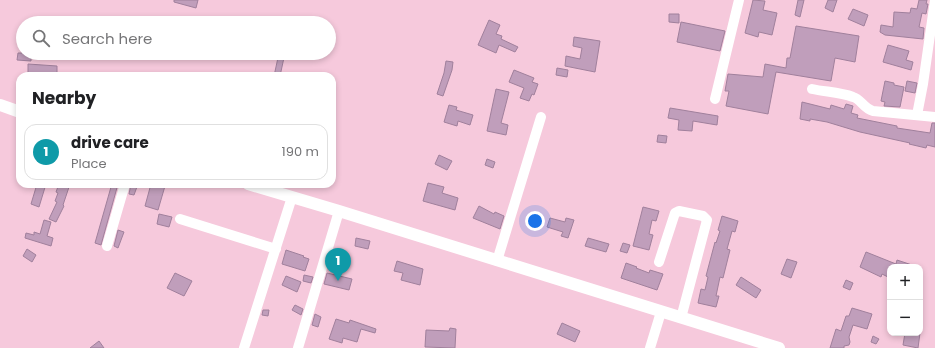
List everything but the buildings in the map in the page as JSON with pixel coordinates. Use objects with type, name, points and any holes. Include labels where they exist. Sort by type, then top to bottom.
[{"type":"main road","points":[[0,105],[16,111]]},
{"type":"main road","points":[[262,188],[779,348]]},
{"type":"street","points":[[715,99],[739,0]]},
{"type":"street","points":[[917,115],[935,0]]},
{"type":"street","points":[[812,89],[853,97],[860,101],[867,110],[935,117]]},
{"type":"street","points":[[497,260],[541,117]]},
{"type":"street","points":[[107,246],[124,188]]},
{"type":"street","points":[[244,348],[292,197]]},
{"type":"street","points":[[659,262],[675,213],[679,210],[703,216],[707,220],[681,318]]},
{"type":"street","points":[[298,348],[339,211]]},
{"type":"street","points":[[180,219],[276,249]]},
{"type":"street","points":[[650,348],[661,312]]},
{"type":"place","name":"drive care","points":[[338,281]]}]
